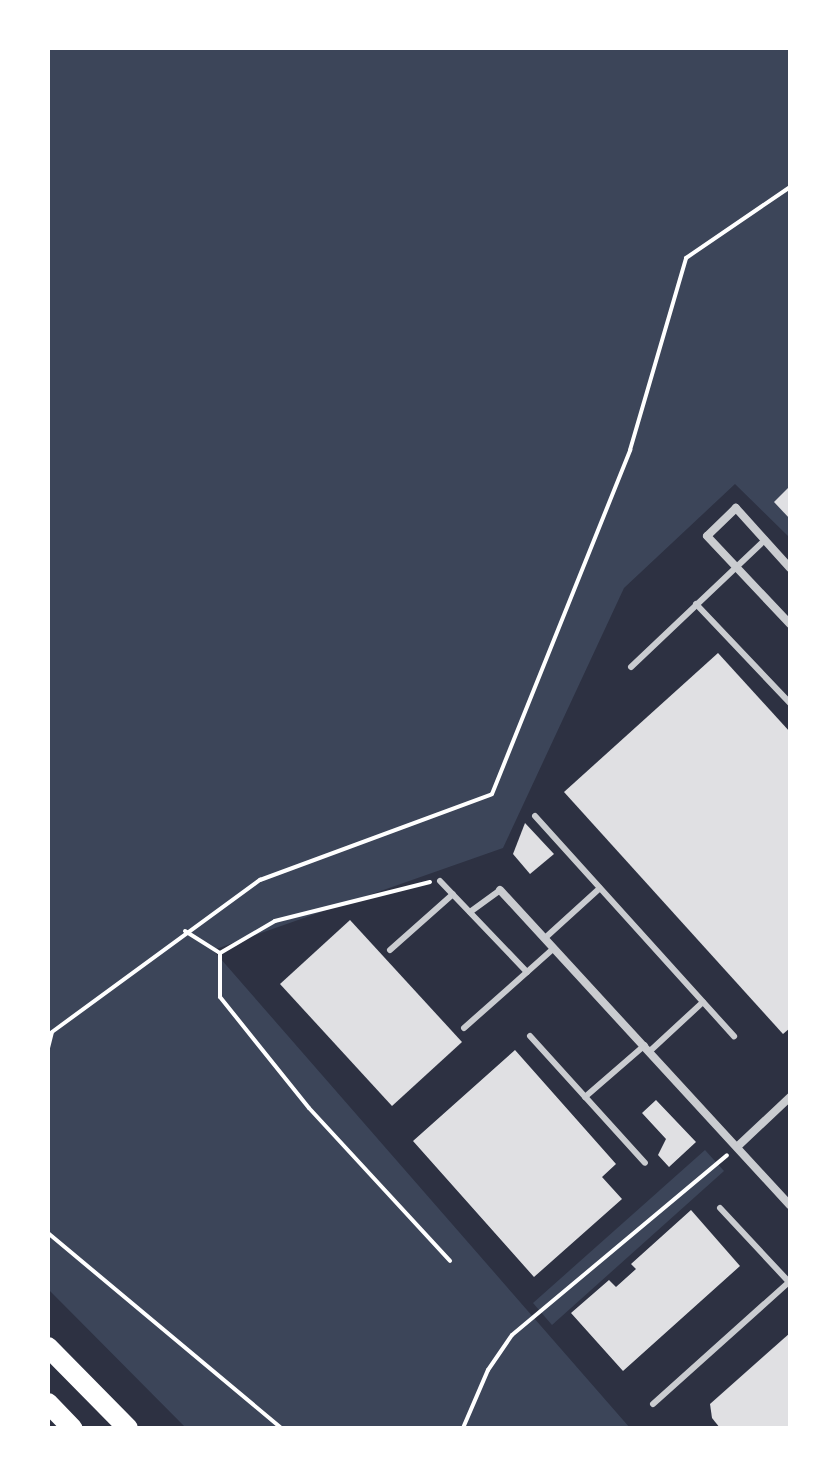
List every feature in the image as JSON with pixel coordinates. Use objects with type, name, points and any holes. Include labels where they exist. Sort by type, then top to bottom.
[{"type":"main road","points":[[48,1347],[128,1428]]},
{"type":"main road","points":[[48,1403],[72,1428]]},
{"type":"street","points":[[790,568],[736,508],[707,536],[790,624]]},
{"type":"street","points":[[500,890],[790,1205]]},
{"type":"street","points":[[738,1146],[790,1097]]},
{"type":"lane","points":[[631,667],[765,540]]},
{"type":"lane","points":[[696,604],[790,703]]},
{"type":"lane","points":[[535,816],[734,1036]]},
{"type":"lane","points":[[440,881],[527,972]]},
{"type":"lane","points":[[545,938],[600,888]]},
{"type":"lane","points":[[470,912],[500,890]]},
{"type":"lane","points":[[390,950],[453,894]]},
{"type":"lane","points":[[464,1028],[554,948]]},
{"type":"lane","points":[[585,1097],[703,1002]]},
{"type":"lane","points":[[530,1036],[645,1163]]},
{"type":"lane","points":[[653,1404],[790,1282],[720,1208]]},
{"type":"path","points":[[48,1048],[52,1032],[184,931],[260,880],[492,794],[630,450],[686,258],[790,187]]},
{"type":"path","points":[[220,953],[275,921],[440,881]]},
{"type":"path","points":[[184,931],[220,953]]},
{"type":"path","points":[[220,953],[220,997],[309,1108],[450,1261]]},
{"type":"path","points":[[463,1428],[488,1370],[512,1335],[738,1146]]},
{"type":"path","points":[[48,1233],[281,1428]]},
{"type":"shaded area","points":[[48,48],[790,48],[790,538],[735,484],[624,588],[503,848],[213,950],[630,1428],[186,1428],[48,1289]]},
{"type":"shaded area","points":[[705,1150],[724,1171],[552,1325],[533,1303]]},
{"type":"building","points":[[790,486],[790,519],[774,502]]},
{"type":"building","points":[[718,653],[790,732],[790,1028],[783,1034],[564,792]]},
{"type":"building","points":[[525,823],[554,854],[530,874],[513,854]]},
{"type":"building","points":[[350,920],[462,1042],[392,1106],[280,984]]},
{"type":"building","points":[[515,1050],[616,1164],[602,1177],[622,1199],[534,1277],[413,1141]]},
{"type":"building","points":[[656,1100],[696,1142],[669,1167],[658,1155],[666,1139],[642,1113]]},
{"type":"building","points":[[691,1210],[740,1266],[623,1371],[571,1313],[609,1280],[616,1287],[636,1269],[631,1264]]},
{"type":"building","points":[[790,1333],[790,1428],[720,1428],[712,1418],[710,1404]]}]
